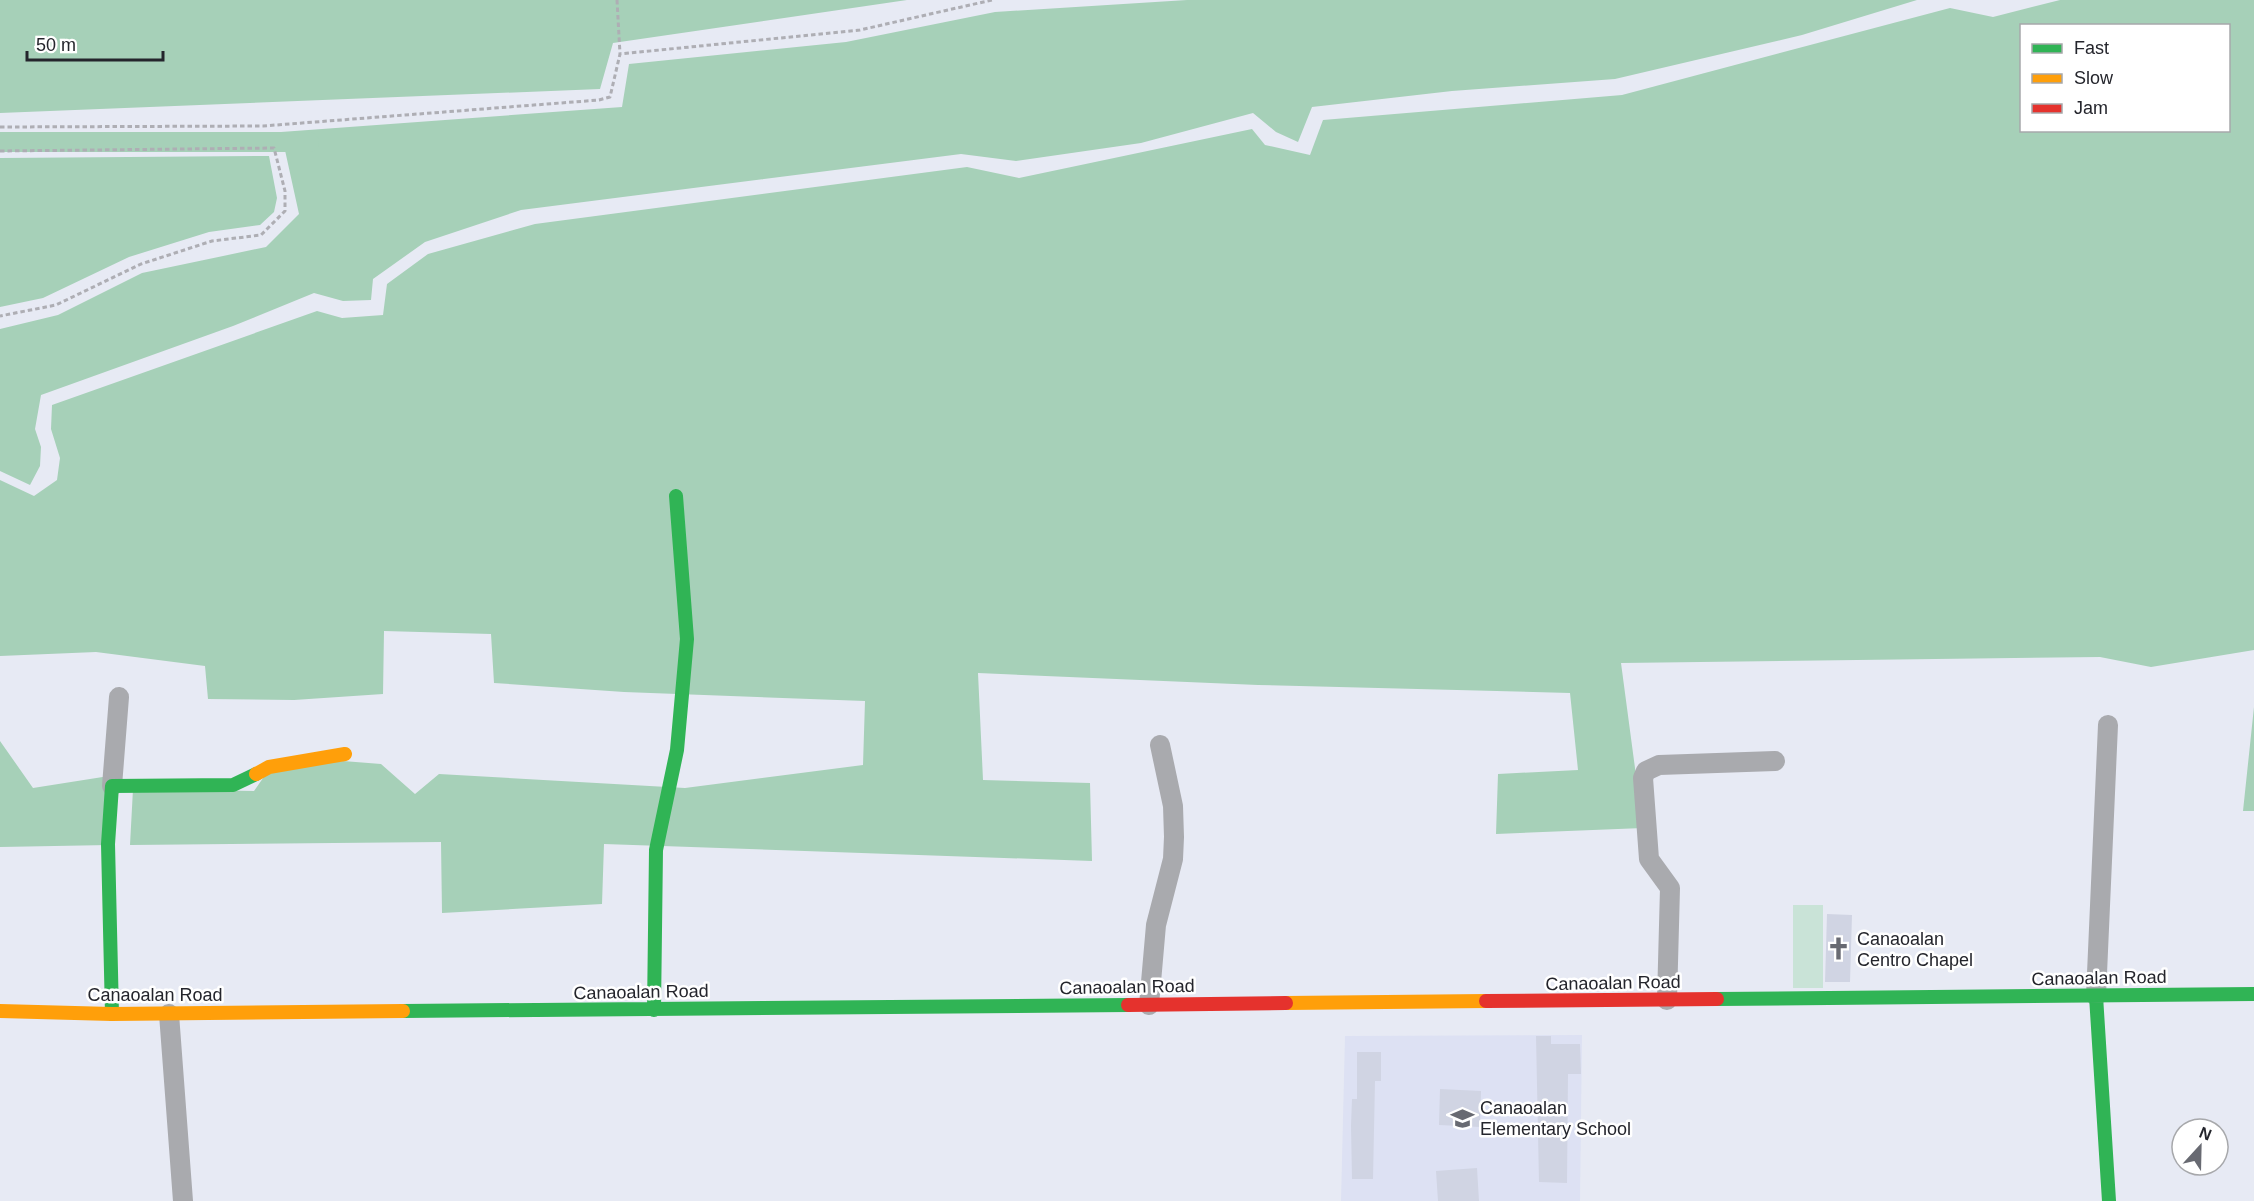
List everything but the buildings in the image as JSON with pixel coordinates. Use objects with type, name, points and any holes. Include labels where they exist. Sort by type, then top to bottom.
[{"type":"street","points":[[654,1010],[656,850],[677,750],[687,639],[676,496]]},
{"type":"street","points":[[112,1014],[108,844],[119,697]]},
{"type":"street","points":[[2108,725],[2096,996],[2109,1201]]},
{"type":"street","points":[[1149,1005],[1156,925],[1173,859],[1174,837],[1173,806],[1160,745]]},
{"type":"street","points":[[112,786],[233,784],[269,767],[345,754]]},
{"type":"street","points":[[1667,1000],[1670,888],[1649,859],[1643,778],[1646,771],[1659,765],[1775,761]]},
{"type":"street","name":"Canaoalan Road","points":[[0,1011],[169,1014],[2254,993]]},
{"type":"street","points":[[169,1014],[183,1201]]},
{"type":"path","points":[[0,128],[262,126],[599,100],[610,97],[620,54],[617,0]]},
{"type":"path","points":[[620,54],[860,30],[992,0]]},
{"type":"path","points":[[0,151],[274,148],[285,190],[285,211],[261,235],[212,241],[141,264],[56,305],[0,316]]},
{"type":"shaded area","points":[[0,0],[907,0],[613,43],[600,89],[0,113]]},
{"type":"shaded area","points":[[1187,0],[1917,0],[1802,35],[1615,79],[1452,91],[1312,107],[1298,142],[1276,132],[1253,113],[1141,143],[1016,161],[961,154],[521,210],[425,242],[373,279],[371,300],[343,301],[314,293],[233,326],[41,395],[35,429],[41,447],[40,466],[30,485],[0,471],[0,329],[58,315],[142,273],[266,247],[299,214],[281,132],[622,107],[629,64],[846,42],[995,12]]},
{"type":"shaded area","points":[[2060,0],[2254,0],[2254,650],[2151,667],[2100,657],[1621,663],[1643,828],[1496,834],[1498,774],[1578,770],[1570,693],[1258,685],[978,673],[983,780],[1090,783],[1092,861],[604,844],[602,904],[442,913],[441,842],[130,845],[133,789],[254,791],[268,771],[343,761],[381,764],[415,794],[439,774],[685,788],[863,765],[865,701],[624,692],[494,683],[491,634],[384,631],[383,694],[294,700],[208,699],[205,666],[96,652],[0,656],[0,480],[34,496],[57,480],[60,458],[51,429],[52,405],[317,311],[342,318],[383,315],[387,284],[428,254],[535,224],[967,167],[1019,178],[1252,129],[1265,145],[1310,155],[1323,120],[1622,95],[1950,8],[1993,17]]},
{"type":"shaded area","points":[[269,156],[277,198],[274,212],[260,225],[209,232],[129,257],[43,298],[0,307],[0,158]]},
{"type":"shaded area","points":[[2254,707],[2254,811],[2243,811]]},
{"type":"shaded area","points":[[0,741],[33,788],[109,776],[109,845],[0,847]]},
{"type":"shaded area","points":[[1793,905],[1823,905],[1823,988],[1793,988]]},
{"type":"shaded area","name":"Canaoalan Elementary School","points":[[1582,1035],[1580,1201],[1341,1201],[1345,1036]]},
{"type":"waterway","points":[[0,142],[309,142]]},
{"type":"traffic: fast","points":[[654,1010],[656,850],[677,750],[687,639],[676,496]]},
{"type":"traffic: fast","points":[[112,1014],[108,844],[112,786],[233,785],[256,774]]},
{"type":"traffic: fast","points":[[1717,999],[2254,994]]},
{"type":"traffic: fast","points":[[2096,996],[2109,1201]]},
{"type":"traffic: fast","points":[[403,1011],[1128,1005]]},
{"type":"traffic: slow","points":[[256,774],[269,767],[345,754]]},
{"type":"traffic: slow","points":[[1286,1003],[1486,1001]]},
{"type":"traffic: slow","points":[[0,1011],[112,1014],[403,1011]]},
{"type":"traffic: jam","points":[[1486,1001],[1717,999]]},
{"type":"traffic: jam","points":[[1128,1005],[1286,1003]]},
{"type":"place","name":"Canaoalan Centro Chapel","points":[[1839,949]]},
{"type":"place","name":"Canaoalan Elementary School","points":[[1462,1118]]}]
